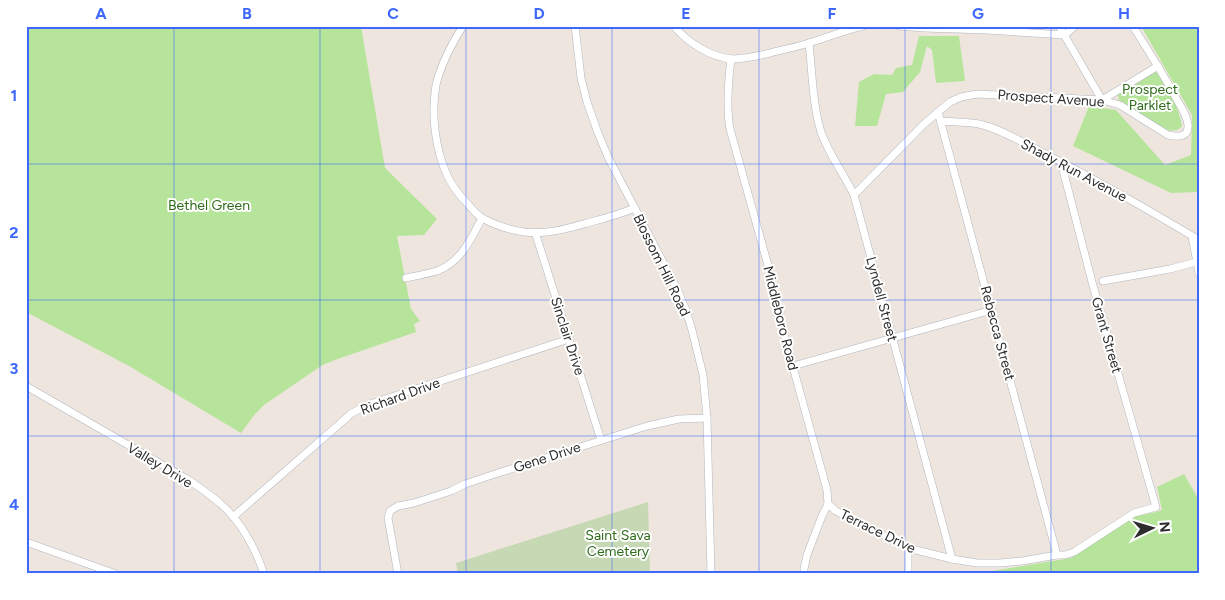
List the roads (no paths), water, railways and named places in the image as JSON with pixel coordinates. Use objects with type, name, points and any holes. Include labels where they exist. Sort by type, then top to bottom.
[{"type":"street","points":[[463,26],[451,45],[444,62],[436,85],[434,109],[436,135],[448,176],[469,206],[482,218],[522,232],[548,232],[565,229],[621,214],[635,208]]},
{"type":"street","name":"Blossom Hill Road","points":[[575,26],[581,78],[598,133],[608,157],[677,288],[686,310],[700,359],[707,418],[712,574]]},
{"type":"street","points":[[674,26],[683,37],[695,46],[731,59],[751,58],[809,43],[851,28],[863,26]]},
{"type":"street","points":[[899,26],[987,28],[1064,35],[1075,26]]},
{"type":"street","points":[[1059,26],[1102,100],[1158,66]]},
{"type":"street","name":"Prospect Avenue","points":[[854,195],[922,125],[950,102],[961,97],[977,94],[1102,100],[1120,105],[1168,135],[1183,136],[1187,132],[1188,126],[1185,114],[1133,26]]},
{"type":"street","name":"Lyndell Street","points":[[809,43],[817,114],[821,132],[827,147],[854,195],[952,559]]},
{"type":"street","name":"Middleboro Road","points":[[731,59],[727,100],[730,129],[827,490],[828,504]]},
{"type":"street","name":"Rebecca Street","points":[[938,112],[1057,555]]},
{"type":"street","name":"Shady Run Avenue","points":[[941,122],[965,122],[994,129],[1124,195],[1196,238]]},
{"type":"street","name":"Grant Street","points":[[1061,162],[1092,282],[1156,507]]},
{"type":"street","points":[[406,278],[434,272],[450,264],[461,254],[482,218]]},
{"type":"street","name":"Sinclair Drive","points":[[535,232],[601,440]]},
{"type":"street","points":[[1196,238],[1196,262],[1199,273]]},
{"type":"street","points":[[1103,281],[1170,269],[1196,262]]},
{"type":"street","points":[[793,366],[992,310]]},
{"type":"street","name":"Richard Drive","points":[[233,517],[352,413],[370,404],[569,339]]},
{"type":"street","name":"Valley Drive","points":[[26,386],[187,479],[222,505],[233,517],[254,548],[264,574]]},
{"type":"street","name":"Gene Drive","points":[[398,574],[388,518],[390,510],[601,440],[662,422],[707,418]]},
{"type":"street","points":[[804,574],[807,555],[828,504]]},
{"type":"street","name":"Terrace Drive","points":[[828,504],[836,511],[908,548],[952,559],[1000,563],[1065,555],[1074,552],[1134,513],[1156,507]]},
{"type":"street","points":[[26,542],[116,574]]},
{"type":"street","points":[[908,548],[908,574]]},
{"type":"park label","name":"Prospect Parklet","points":[[1150,98]]},
{"type":"park label","name":"Bethel Green","points":[[209,205]]},
{"type":"park label","name":"Saint Sava Cemetery","points":[[618,544]]}]
